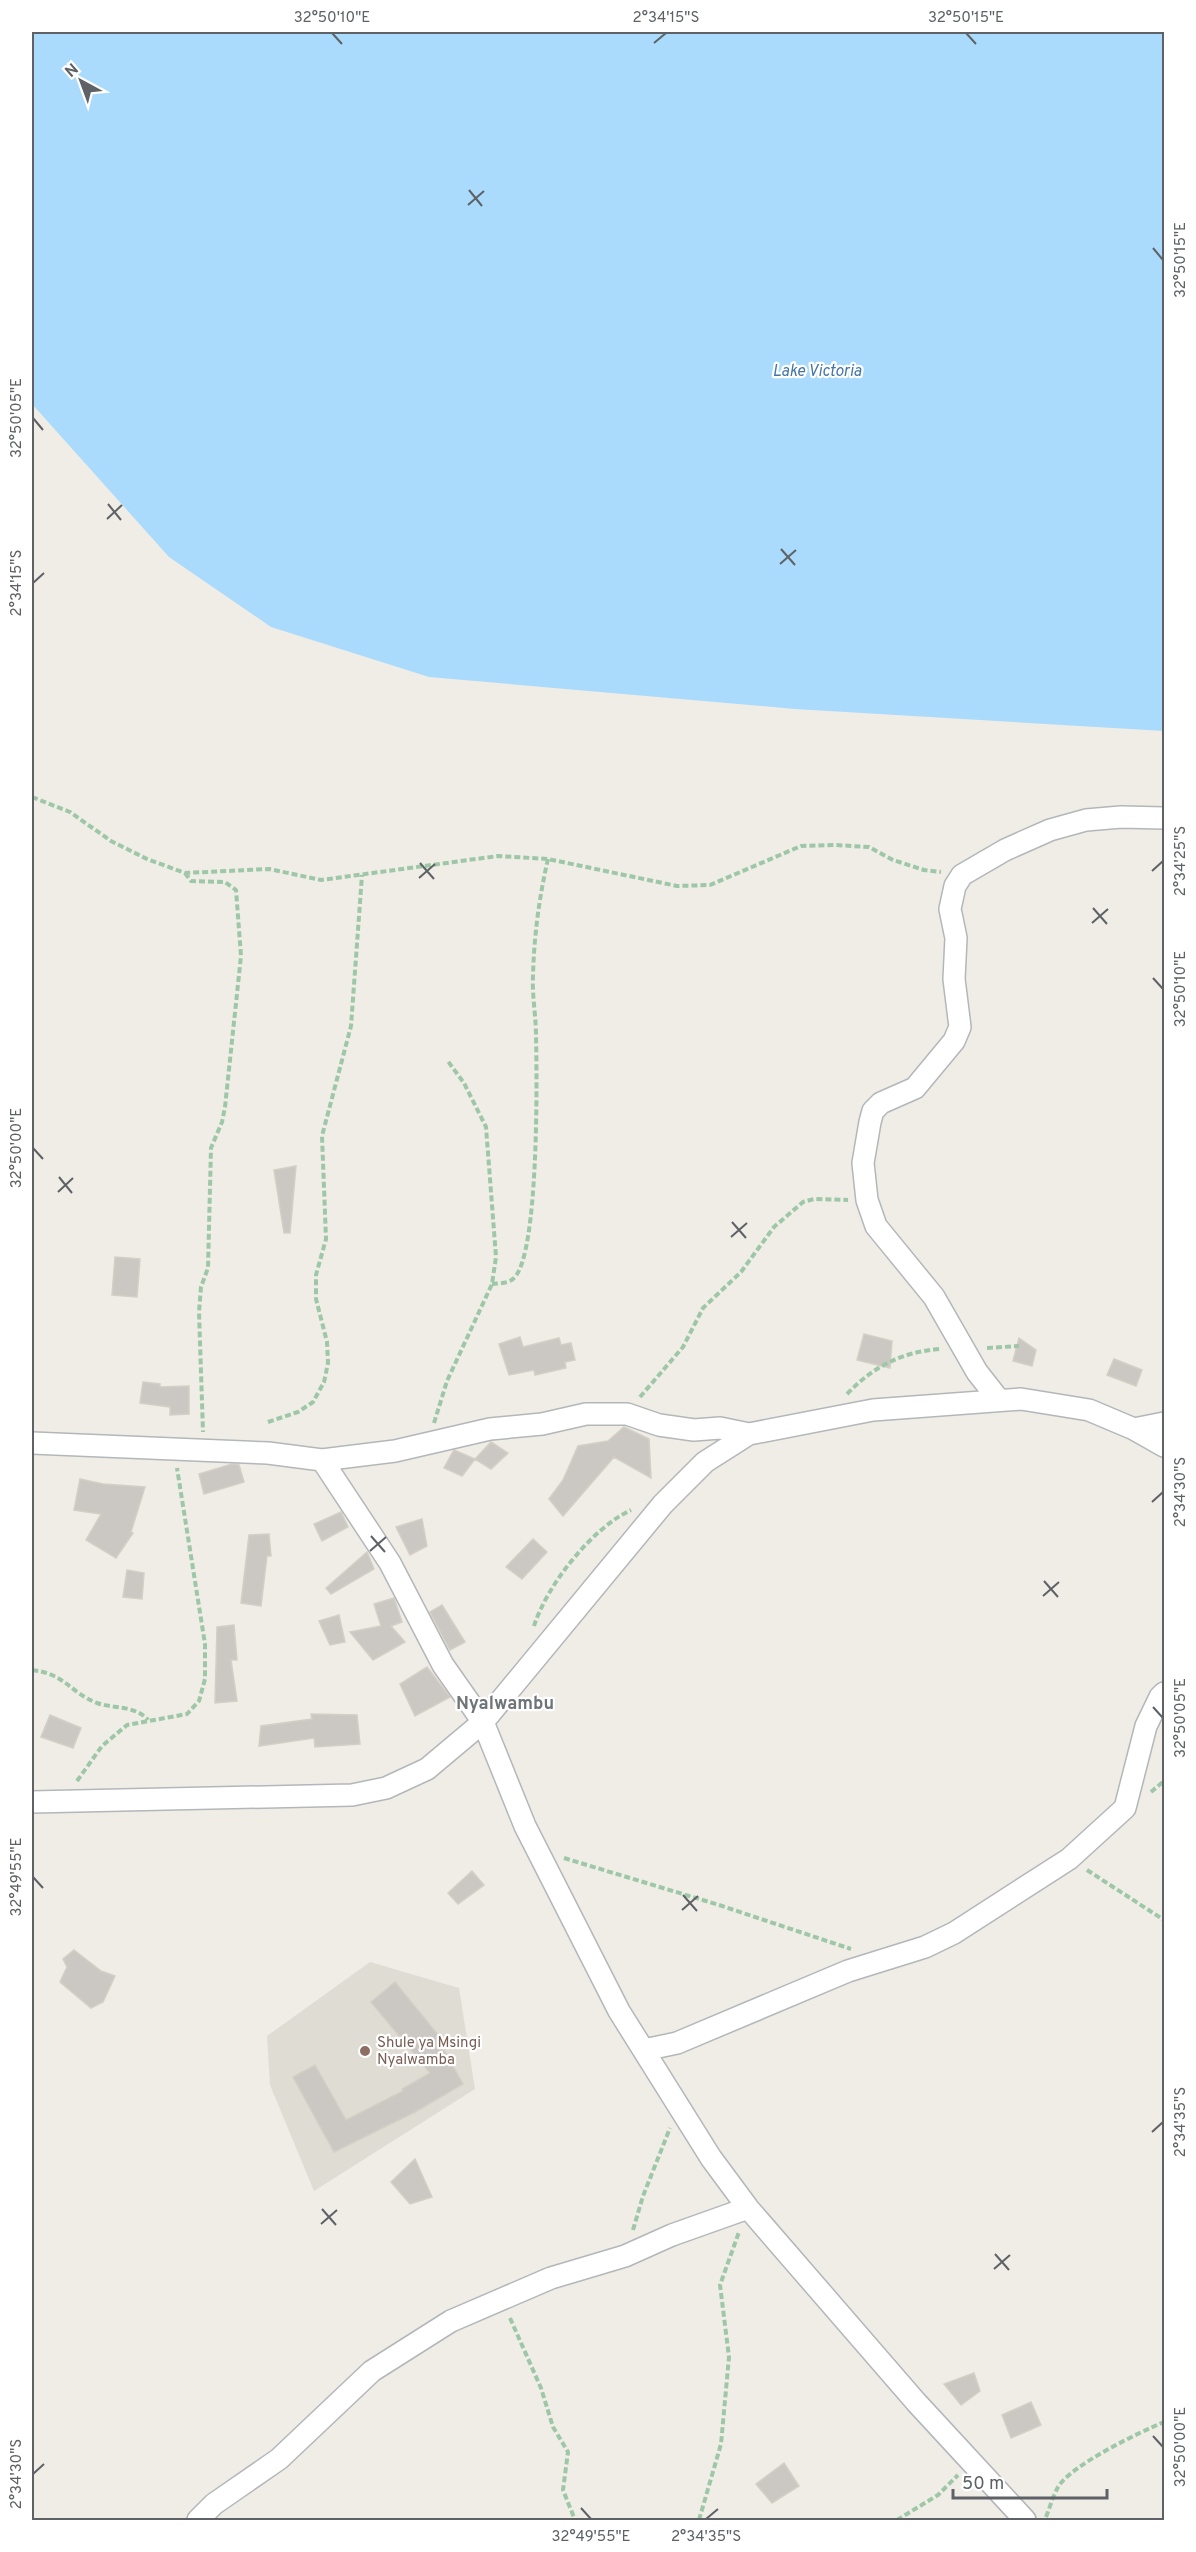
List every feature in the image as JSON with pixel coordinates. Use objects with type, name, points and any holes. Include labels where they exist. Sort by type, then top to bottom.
[{"type":"street","points":[[999,1400],[964,1349],[934,1297],[876,1226],[867,1200],[863,1163],[873,1111],[881,1103],[915,1088],[954,1041],[960,1027],[954,979],[956,938],[950,909],[955,886],[962,875],[1005,850],[1050,830],[1077,823],[1121,817],[1164,818]]},
{"type":"street","points":[[32,1802],[351,1795],[386,1788],[427,1769],[483,1722],[663,1504],[705,1462],[749,1434],[873,1410],[1021,1399],[1089,1410],[1134,1429],[1164,1446]]},
{"type":"street","points":[[32,1443],[268,1454],[322,1460],[430,1445],[490,1429],[542,1424],[586,1414],[627,1414],[659,1425],[694,1430],[720,1428],[749,1434]]},
{"type":"street","points":[[1134,1429],[1164,1423]]},
{"type":"street","points":[[322,1460],[390,1563],[442,1665],[483,1722],[538,1851],[619,2011],[711,2158],[748,2208],[971,2463],[1025,2520]]},
{"type":"street","points":[[644,2050],[677,2043],[848,1971],[925,1947],[954,1933],[1069,1859],[1125,1808],[1146,1726],[1164,1693]]},
{"type":"street","points":[[198,2520],[214,2504],[279,2459],[372,2371],[451,2321],[551,2278],[625,2256],[672,2235],[748,2208]]},
{"type":"path","points":[[32,797],[70,812],[111,841],[147,859],[185,873],[269,869],[321,880],[498,856],[548,859],[677,886],[710,885],[801,846],[835,844],[869,847],[893,860],[924,870],[962,875]]},
{"type":"path","points":[[492,1284],[507,1282],[515,1278],[523,1260],[535,1188],[536,1034],[532,978],[538,900],[548,859]]},
{"type":"path","points":[[185,873],[191,881],[225,882],[236,891],[241,956],[225,1107],[211,1148],[208,1268],[201,1287],[199,1312],[203,1451]]},
{"type":"path","points":[[268,1422],[298,1412],[313,1401],[324,1382],[328,1363],[327,1342],[316,1299],[316,1275],[326,1239],[322,1136],[351,1026],[362,875]]},
{"type":"path","points":[[430,1445],[436,1413],[447,1382],[492,1284],[496,1257],[495,1220],[490,1194],[486,1127],[464,1083],[447,1060]]},
{"type":"path","points":[[627,1414],[683,1347],[702,1308],[741,1272],[774,1227],[804,1202],[814,1198],[867,1200]]},
{"type":"path","points":[[822,1420],[862,1378],[900,1356],[926,1350],[1019,1346]]},
{"type":"path","points":[[63,1802],[113,1734],[127,1725],[187,1714],[199,1701],[205,1679],[205,1644],[182,1510],[176,1450]]},
{"type":"path","points":[[32,1670],[62,1678],[82,1696],[98,1703],[142,1713],[149,1720]]},
{"type":"path","points":[[538,1851],[719,1905],[882,1961]]},
{"type":"path","points":[[1069,1859],[1108,1881],[1164,1920]]},
{"type":"path","points":[[627,2238],[638,2218],[643,2196],[678,2107]]},
{"type":"path","points":[[699,2520],[718,2462],[728,2390],[728,2332],[720,2285],[748,2208]]},
{"type":"path","points":[[503,2298],[514,2330],[541,2388],[553,2427],[568,2452],[563,2490],[575,2520]]},
{"type":"path","points":[[1044,2520],[1059,2486],[1069,2475],[1136,2434],[1164,2422]]},
{"type":"path","points":[[897,2520],[938,2495],[971,2463]]},
{"type":"shaded area","points":[[370,1962],[459,1988],[475,2089],[314,2191],[270,2085],[267,2036]]},
{"type":"water","name":"Lake Victoria","points":[[32,32],[1164,32],[1164,731],[795,709],[429,677],[271,627],[169,557],[32,404]]},
{"type":"building","points":[[296,1166],[290,1233],[284,1233],[274,1170]]},
{"type":"building","points":[[115,1257],[140,1259],[137,1297],[112,1295]]},
{"type":"building","points":[[864,1334],[892,1341],[890,1368],[857,1360]]},
{"type":"building","points":[[520,1337],[523,1347],[559,1338],[561,1345],[571,1343],[575,1360],[565,1362],[566,1368],[535,1375],[534,1370],[509,1375],[499,1344]]},
{"type":"building","points":[[1019,1338],[1036,1350],[1032,1366],[1013,1361]]},
{"type":"building","points":[[1114,1359],[1142,1370],[1136,1386],[1107,1375]]},
{"type":"building","points":[[143,1382],[160,1384],[160,1387],[189,1386],[189,1414],[170,1415],[170,1407],[140,1403]]},
{"type":"building","points":[[624,1427],[649,1439],[651,1478],[614,1457],[563,1516],[549,1499],[563,1480],[578,1446],[608,1441]]},
{"type":"building","points":[[491,1442],[508,1453],[491,1469],[475,1459]]},
{"type":"building","points":[[454,1450],[475,1459],[462,1476],[444,1468]]},
{"type":"building","points":[[232,1464],[239,1465],[244,1482],[204,1494],[199,1474]]},
{"type":"building","points":[[80,1479],[103,1484],[145,1487],[131,1532],[133,1533],[116,1558],[86,1540],[101,1514],[74,1510]]},
{"type":"building","points":[[341,1512],[348,1527],[322,1541],[314,1524]]},
{"type":"building","points":[[422,1519],[427,1546],[410,1555],[396,1527]]},
{"type":"building","points":[[269,1534],[271,1556],[267,1556],[261,1606],[241,1603],[249,1535]]},
{"type":"building","points":[[533,1539],[547,1552],[522,1579],[506,1567]]},
{"type":"building","points":[[367,1552],[374,1569],[331,1594],[326,1588]]},
{"type":"building","points":[[127,1570],[144,1573],[142,1599],[123,1597]]},
{"type":"building","points":[[394,1598],[402,1622],[391,1626],[405,1642],[373,1660],[350,1632],[381,1626],[374,1604]]},
{"type":"building","points":[[442,1605],[465,1642],[450,1650],[430,1612]]},
{"type":"building","points":[[339,1615],[345,1642],[330,1645],[319,1621]]},
{"type":"building","points":[[234,1625],[237,1660],[231,1660],[237,1701],[215,1703],[217,1627]]},
{"type":"building","points":[[427,1667],[450,1697],[415,1716],[400,1684]]},
{"type":"building","points":[[311,1714],[357,1715],[360,1744],[315,1747],[314,1738],[259,1746],[261,1726],[312,1719]]},
{"type":"building","points":[[50,1715],[81,1728],[73,1748],[41,1737]]},
{"type":"building","points":[[472,1871],[484,1885],[458,1904],[448,1893]]},
{"type":"building","points":[[74,1950],[101,1971],[115,1976],[103,2002],[91,2008],[60,1982],[67,1967],[63,1959]]},
{"type":"building","points":[[395,1982],[448,2047],[444,2050],[463,2084],[415,2112],[334,2152],[293,2077],[315,2065],[346,2120],[403,2091],[402,2089],[430,2073],[371,2002]]},
{"type":"building","points":[[415,2159],[432,2197],[410,2204],[391,2182]]},
{"type":"building","points":[[974,2373],[980,2391],[961,2405],[944,2384]]},
{"type":"building","points":[[1031,2402],[1041,2425],[1011,2438],[1002,2415]]},
{"type":"building","points":[[784,2463],[799,2486],[772,2503],[756,2484]]},
{"type":"place","name":"Shule ya Msingi Nyalwamba","points":[[365,2051]]},
{"type":"district","name":"Nyalwambu","points":[[505,1703]]}]
